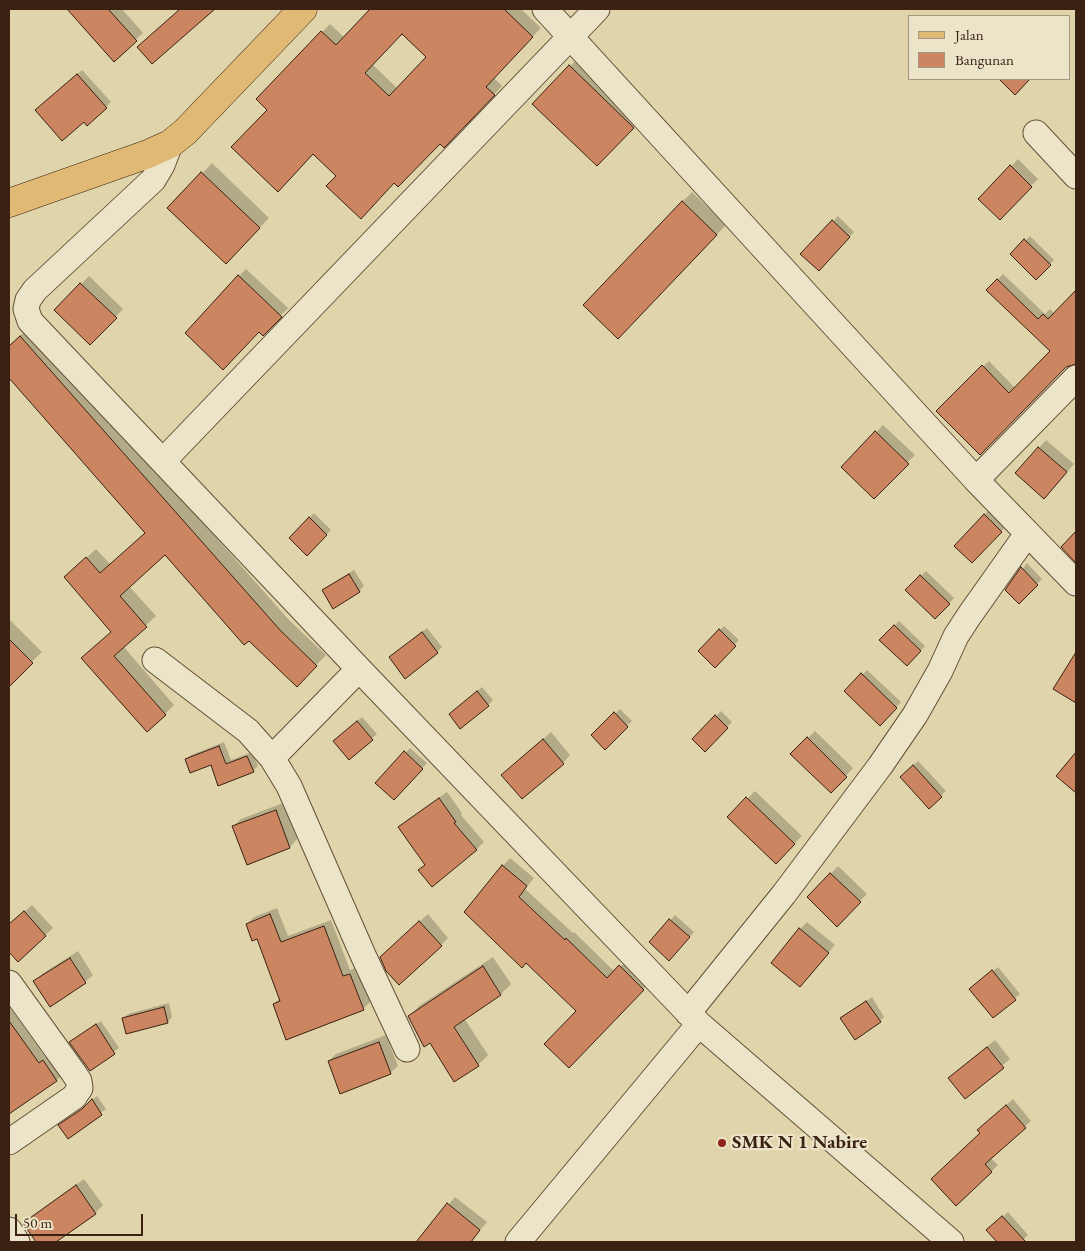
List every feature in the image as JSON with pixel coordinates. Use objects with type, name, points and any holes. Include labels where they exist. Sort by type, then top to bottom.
[{"type":"main road","points":[[14,201],[148,154],[170,144],[185,132],[303,9]]},
{"type":"street","points":[[545,9],[976,480],[1076,583]]},
{"type":"street","points":[[163,461],[597,9]]},
{"type":"street","points":[[1036,133],[1076,176]]},
{"type":"street","points":[[170,144],[162,165],[153,180],[35,290],[28,300],[26,309],[30,321],[693,1019],[951,1242]]},
{"type":"street","points":[[976,480],[1076,378]]},
{"type":"street","points":[[518,1242],[693,1019],[880,766],[915,715],[968,616],[1027,534]]},
{"type":"street","points":[[155,660],[248,731],[272,758],[288,786],[406,1049]]},
{"type":"street","points":[[272,758],[359,669]]},
{"type":"street","points":[[9,983],[73,1072],[79,1081],[80,1088],[74,1097],[9,1142]]},
{"type":"street","points":[[9,1230],[18,1242]]},
{"type":"building","points":[[67,9],[108,9],[137,41],[114,62]]},
{"type":"building","points":[[180,9],[215,9],[152,64],[137,47]]},
{"type":"building","points":[[370,9],[504,9],[533,37],[486,87],[495,95],[444,148],[440,144],[398,187],[394,183],[361,219],[326,186],[336,176],[313,154],[278,192],[231,147],[267,110],[256,99],[321,31],[336,45]],"holes":[[[402,34],[426,57],[389,96],[365,73]]]},
{"type":"building","points":[[569,65],[634,128],[597,166],[532,104]]},
{"type":"building","points":[[77,74],[107,108],[87,126],[84,122],[62,141],[35,110]]},
{"type":"building","points":[[1000,80],[1029,80],[1015,95]]},
{"type":"building","points":[[1010,165],[1032,187],[1000,220],[978,199]]},
{"type":"building","points":[[201,172],[260,228],[226,264],[167,208]]},
{"type":"building","points":[[682,201],[717,235],[618,339],[583,305]]},
{"type":"building","points":[[832,220],[850,237],[819,271],[800,254]]},
{"type":"building","points":[[1024,239],[1051,265],[1036,280],[1010,254]]},
{"type":"building","points":[[238,275],[282,317],[263,336],[259,332],[223,370],[185,333]]},
{"type":"building","points":[[997,279],[1038,319],[1043,314],[1048,319],[1076,290],[1076,364],[1066,367],[980,455],[936,411],[982,365],[1009,393],[1050,351],[986,290]]},
{"type":"building","points":[[80,283],[117,318],[90,345],[54,310]]},
{"type":"building","points":[[20,336],[280,630],[317,666],[297,687],[249,641],[244,645],[165,555],[120,596],[147,627],[114,656],[166,715],[147,732],[81,658],[111,632],[64,577],[86,557],[100,573],[145,533],[9,378],[9,346]]},
{"type":"building","points":[[875,431],[909,464],[874,499],[841,467]]},
{"type":"building","points":[[1038,447],[1067,472],[1044,499],[1015,473]]},
{"type":"building","points":[[984,514],[1002,532],[972,563],[954,546]]},
{"type":"building","points":[[309,517],[327,535],[307,556],[289,538]]},
{"type":"building","points":[[1076,531],[1076,563],[1061,547]]},
{"type":"building","points":[[1021,567],[1038,585],[1019,604],[1005,590]]},
{"type":"building","points":[[349,574],[360,592],[333,609],[322,590]]},
{"type":"building","points":[[920,575],[950,604],[935,619],[905,590]]},
{"type":"building","points":[[894,625],[921,651],[907,666],[879,640]]},
{"type":"building","points":[[719,629],[736,646],[715,668],[698,651]]},
{"type":"building","points":[[422,632],[438,653],[405,679],[389,657]]},
{"type":"building","points":[[9,639],[33,663],[9,687]]},
{"type":"building","points":[[1076,652],[1076,703],[1053,689]]},
{"type":"building","points":[[861,673],[897,708],[880,726],[844,691]]},
{"type":"building","points":[[477,691],[489,706],[460,729],[449,714]]},
{"type":"building","points":[[614,712],[628,727],[605,750],[591,735]]},
{"type":"building","points":[[715,715],[728,728],[705,752],[692,739]]},
{"type":"building","points":[[357,721],[373,740],[349,760],[333,741]]},
{"type":"building","points":[[807,737],[847,777],[831,793],[790,754]]},
{"type":"building","points":[[543,739],[564,764],[522,799],[501,775]]},
{"type":"building","points":[[219,746],[226,764],[247,756],[254,772],[218,786],[211,765],[190,773],[185,759]]},
{"type":"building","points":[[404,751],[423,769],[394,800],[375,783]]},
{"type":"building","points":[[1076,752],[1076,793],[1056,776]]},
{"type":"building","points":[[913,765],[942,797],[929,809],[900,777]]},
{"type":"building","points":[[746,797],[795,844],[776,864],[727,817]]},
{"type":"building","points":[[439,798],[456,822],[454,823],[477,850],[432,887],[418,870],[425,865],[398,827]]},
{"type":"building","points":[[276,810],[290,848],[247,865],[232,826]]},
{"type":"building","points":[[502,865],[527,886],[519,897],[565,940],[566,938],[607,978],[619,965],[644,990],[569,1068],[544,1044],[576,1011],[526,963],[522,968],[464,912]]},
{"type":"building","points":[[830,873],[861,902],[837,927],[807,897]]},
{"type":"building","points":[[24,911],[46,936],[18,962],[9,952],[9,924]]},
{"type":"building","points":[[270,914],[281,942],[324,926],[343,976],[350,974],[364,1010],[286,1040],[273,1004],[280,1001],[257,939],[252,941],[246,924]]},
{"type":"building","points":[[669,919],[690,937],[669,961],[649,942]]},
{"type":"building","points":[[419,921],[442,946],[399,985],[386,971],[380,957]]},
{"type":"building","points":[[799,928],[829,953],[800,987],[771,963]]},
{"type":"building","points":[[70,958],[86,983],[50,1007],[33,981]]},
{"type":"building","points":[[483,966],[501,995],[454,1027],[479,1066],[454,1082],[430,1043],[424,1047],[408,1016]]},
{"type":"building","points":[[992,970],[1016,1000],[993,1018],[969,989]]},
{"type":"building","points":[[866,1001],[881,1022],[855,1040],[840,1018]]},
{"type":"building","points":[[164,1007],[168,1023],[126,1034],[122,1018]]},
{"type":"building","points":[[9,1021],[39,1063],[43,1060],[57,1081],[9,1114]]},
{"type":"building","points":[[96,1024],[115,1054],[90,1071],[69,1042]]},
{"type":"building","points":[[379,1042],[391,1074],[340,1094],[328,1061]]},
{"type":"building","points":[[987,1047],[1004,1068],[965,1099],[948,1078]]},
{"type":"building","points":[[92,1099],[102,1115],[68,1139],[58,1125],[82,1109]]},
{"type":"building","points":[[1006,1105],[1026,1128],[985,1164],[992,1172],[956,1206],[931,1179],[980,1133],[977,1130]]},
{"type":"building","points":[[76,1185],[96,1214],[56,1242],[36,1242],[23,1223]]},
{"type":"building","points":[[447,1203],[480,1230],[471,1242],[416,1242]]},
{"type":"building","points":[[1002,1216],[1026,1242],[997,1242],[986,1230]]},
{"type":"place","name":"SMK N 1 Nabire","points":[[722,1143]]}]
